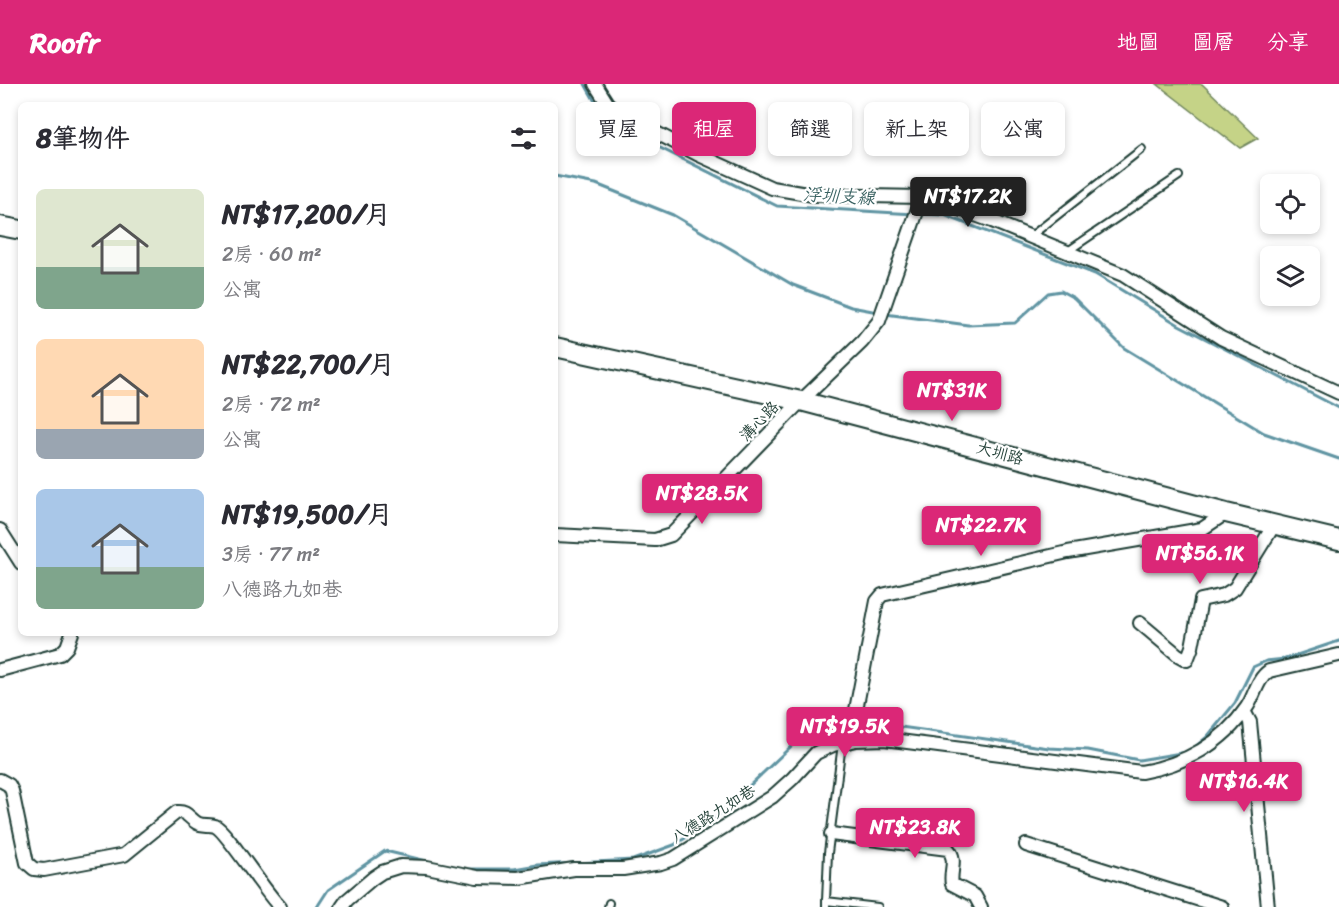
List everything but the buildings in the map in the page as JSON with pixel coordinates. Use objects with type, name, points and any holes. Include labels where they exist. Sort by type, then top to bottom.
[{"type":"street","points":[[595,84],[602,97],[613,109],[627,118],[772,188],[813,195],[922,197],[934,200],[1030,236],[1123,275],[1221,338],[1339,393]]},
{"type":"street","name":"溝心路","points":[[558,535],[655,540],[666,538],[675,531],[801,401],[862,342],[882,313],[922,197]]},
{"type":"street","points":[[0,225],[18,229]]},
{"type":"street","name":"大圳路","points":[[558,348],[801,401],[1226,513],[1339,540]]},
{"type":"street","points":[[845,743],[852,730],[877,601],[882,595],[1068,552],[1202,529],[1226,513]]},
{"type":"street","points":[[1140,623],[1178,656],[1187,660],[1202,600],[1224,595],[1235,588],[1274,525]]},
{"type":"street","points":[[0,530],[18,558]]},
{"type":"street","points":[[0,670],[60,654],[67,647],[71,636]]},
{"type":"street","name":"八德路九如巷","points":[[342,907],[373,878],[391,868],[401,866],[427,867],[477,877],[518,878],[574,869],[636,868],[673,859],[772,797],[816,753],[865,739],[884,739],[1141,772],[1174,764],[1201,752],[1231,726],[1244,711],[1262,677],[1269,671],[1339,655]]},
{"type":"street","points":[[1244,711],[1251,722],[1268,907]]},
{"type":"street","points":[[0,780],[11,788],[27,863],[34,869],[44,870],[124,855],[180,811],[186,813],[195,822],[214,825],[222,832],[250,872],[280,907]]},
{"type":"street","points":[[831,834],[945,848],[953,856],[952,884],[975,896],[981,907]]},
{"type":"street","points":[[1026,845],[1222,907]]},
{"type":"lane","points":[[1030,236],[1142,149]]},
{"type":"lane","points":[[1067,252],[1179,176]]},
{"type":"lane","points":[[845,743],[831,834],[826,904],[878,907]]},
{"type":"green space","points":[[1157,84],[1202,84],[1258,138],[1240,148]]},
{"type":"waterway","name":"浮圳支線","points":[[585,84],[606,121],[777,206],[914,214]]},
{"type":"waterway","points":[[558,177],[596,184],[673,215],[793,285],[851,307],[878,312]]},
{"type":"waterway","name":"浮圳支線","points":[[920,214],[944,215],[1095,274],[1179,325],[1339,408]]},
{"type":"waterway","points":[[885,314],[968,325],[1015,323],[1048,293],[1061,291],[1074,298],[1124,348],[1264,433],[1339,459]]},
{"type":"waterway","points":[[1195,747],[1207,737],[1235,703],[1253,667],[1266,661],[1285,659],[1339,641]]},
{"type":"waterway","points":[[858,721],[1049,748],[1088,750],[1139,760],[1187,752]]},
{"type":"waterway","points":[[466,869],[514,869],[537,865],[633,860],[674,845],[710,823],[802,736],[849,723]]},
{"type":"waterway","points":[[317,907],[328,890],[385,851],[427,861]]}]
